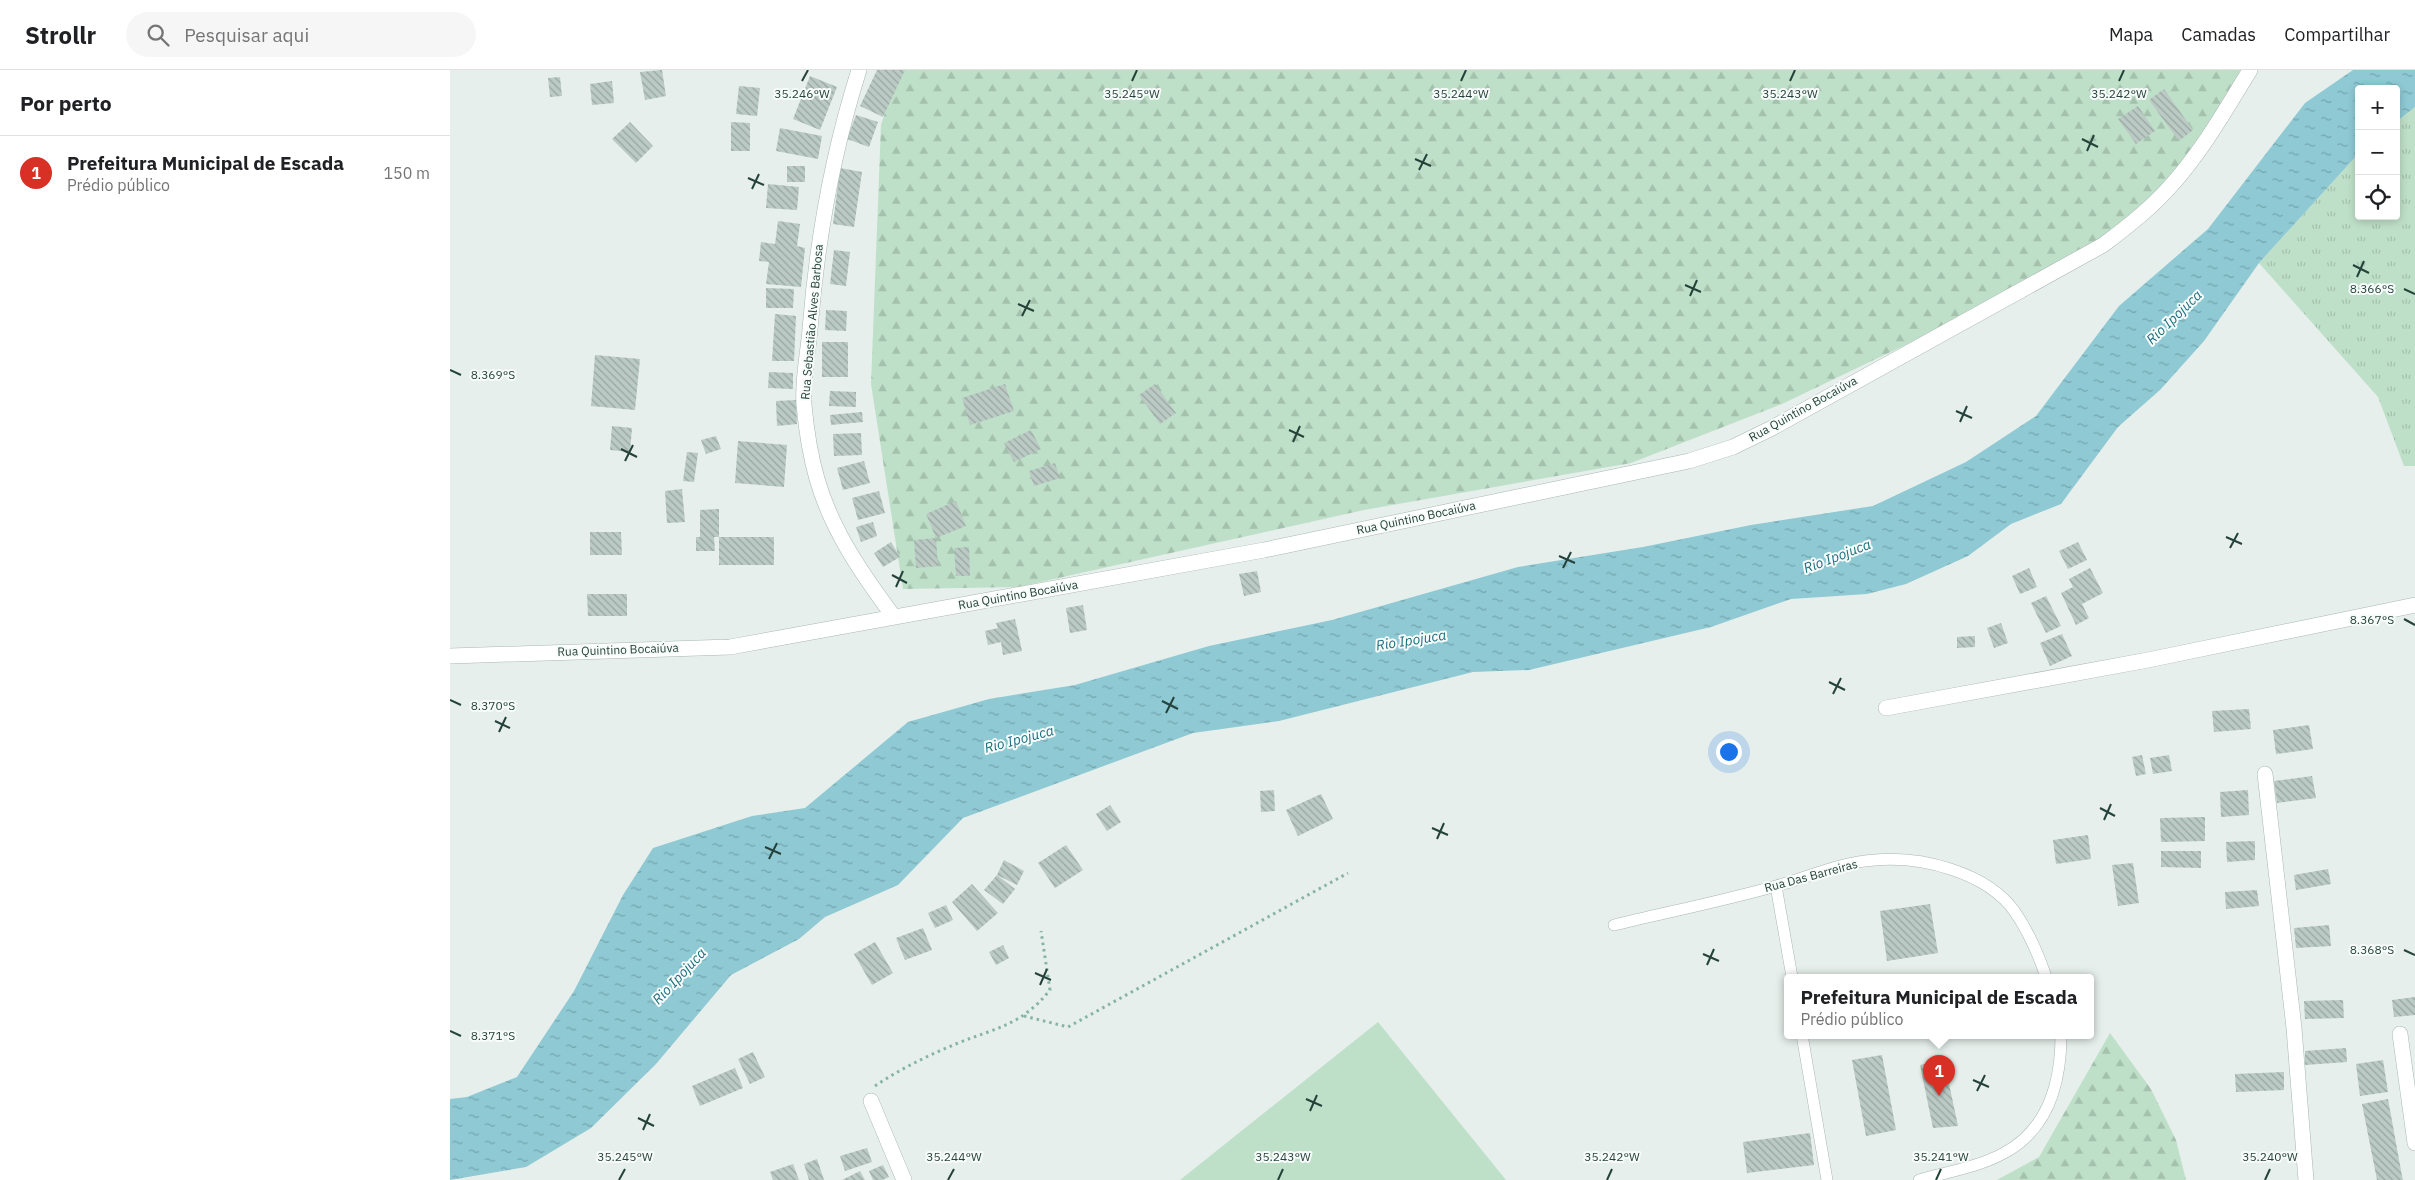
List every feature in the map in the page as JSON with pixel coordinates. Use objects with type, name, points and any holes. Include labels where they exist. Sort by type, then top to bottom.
[{"type":"street","name":"Rua Sebastião Alves Barbosa","points":[[859,70],[842,123],[822,214],[811,309],[804,404],[816,478],[829,515],[852,560],[894,617]]},
{"type":"street","name":"Rua Quintino Bocaiúva","points":[[450,656],[730,647],[1274,548],[1643,472],[1689,461],[1733,447],[1772,428],[2103,245],[2138,219],[2168,190],[2193,160],[2250,70]]},
{"type":"street","points":[[1886,708],[2148,660],[2415,605]]},
{"type":"street","points":[[2265,774],[2294,1028],[2306,1180]]},
{"type":"street","points":[[2400,1034],[2415,1143]]},
{"type":"street","points":[[871,1101],[904,1180]]},
{"type":"lane","name":"Rua Das Barreiras","points":[[1614,925],[1776,886],[1845,864],[1903,859],[1936,864],[1966,875],[1993,890],[2015,912],[2041,962],[2045,974]]},
{"type":"lane","points":[[1776,886],[1791,974]]},
{"type":"lane","points":[[1803,1039],[1827,1180]]},
{"type":"lane","points":[[1920,1180],[2003,1154],[2026,1139],[2043,1117],[2057,1086],[2061,1059],[2061,1039]]},
{"type":"path","points":[[1024,1016],[1068,1027],[1348,873]]},
{"type":"path","points":[[871,1101],[868,1095],[875,1085],[957,1044],[1024,1016],[1037,1006],[1050,990],[1041,931]]},
{"type":"green space","points":[[899,70],[2245,70],[2181,168],[2097,253],[1782,404],[1631,463],[1364,510],[1018,587],[903,589],[871,384],[881,125]]},
{"type":"green space","points":[[2415,107],[2415,466],[2404,466],[2378,397],[2259,263],[2355,157],[2355,220],[2400,220],[2400,119]]},
{"type":"green space","points":[[1378,1022],[1506,1180],[1180,1180]]},
{"type":"green space","points":[[2110,1033],[2151,1089],[2176,1140],[2186,1180],[1997,1180],[2039,1157]]},
{"type":"water","name":"Rio Ipojuca","points":[[2353,70],[2415,70],[2415,107],[2400,119],[2400,85],[2355,85],[2355,157],[2259,263],[2204,341],[2160,390],[2118,427],[2061,504],[2011,524],[1968,556],[1906,584],[1867,594],[1791,599],[1711,627],[1529,670],[1473,672],[1279,721],[1193,733],[963,818],[898,885],[825,917],[799,939],[731,975],[656,1064],[591,1128],[526,1167],[450,1180],[450,1099],[467,1097],[517,1077],[574,991],[623,895],[653,848],[752,816],[805,808],[908,722],[989,699],[1075,685],[1209,646],[1332,620],[1518,567],[1643,547],[1751,525],[1873,506],[1966,462],[2036,416],[2119,306],[2208,229],[2305,103]]},
{"type":"building","points":[[662,70],[666,96],[645,100],[640,72]]},
{"type":"building","points":[[877,70],[905,70],[883,117],[860,106]]},
{"type":"building","points":[[810,76],[837,87],[820,130],[793,119]]},
{"type":"building","points":[[560,77],[562,96],[550,97],[548,78]]},
{"type":"building","points":[[612,81],[614,103],[592,105],[590,84]]},
{"type":"building","points":[[739,86],[760,88],[757,116],[736,114]]},
{"type":"building","points":[[2164,89],[2193,130],[2179,141],[2149,100]]},
{"type":"building","points":[[2138,106],[2155,131],[2136,144],[2118,119]]},
{"type":"building","points":[[856,115],[878,122],[869,147],[847,139]]},
{"type":"building","points":[[630,122],[653,146],[636,163],[612,139]]},
{"type":"building","points":[[731,122],[750,123],[750,151],[731,151]]},
{"type":"building","points":[[780,128],[822,136],[818,159],[776,151]]},
{"type":"building","points":[[787,166],[805,166],[805,182],[787,182]]},
{"type":"building","points":[[840,168],[862,172],[854,227],[833,224]]},
{"type":"building","points":[[768,184],[799,187],[797,210],[766,208]]},
{"type":"building","points":[[778,221],[800,224],[797,246],[805,248],[801,287],[766,284],[769,262],[759,261],[761,242],[775,244]]},
{"type":"building","points":[[834,250],[850,252],[846,286],[830,284]]},
{"type":"building","points":[[766,288],[794,289],[793,308],[766,308]]},
{"type":"building","points":[[826,310],[847,311],[846,331],[825,330]]},
{"type":"building","points":[[775,314],[796,316],[794,361],[772,361]]},
{"type":"building","points":[[822,342],[848,342],[848,377],[822,377]]},
{"type":"building","points":[[595,355],[640,359],[635,410],[591,406]]},
{"type":"building","points":[[769,372],[793,373],[793,389],[768,388]]},
{"type":"building","points":[[1005,384],[1014,411],[970,425],[962,398]]},
{"type":"building","points":[[1155,384],[1176,413],[1160,424],[1139,395]]},
{"type":"building","points":[[830,391],[856,392],[856,407],[829,406]]},
{"type":"building","points":[[796,400],[797,424],[777,426],[776,401]]},
{"type":"building","points":[[862,412],[863,422],[831,425],[830,415]]},
{"type":"building","points":[[612,426],[632,428],[630,452],[610,450]]},
{"type":"building","points":[[1031,430],[1041,449],[1014,462],[1004,443]]},
{"type":"building","points":[[861,433],[862,455],[834,456],[833,434]]},
{"type":"building","points":[[716,436],[721,449],[706,454],[701,440]]},
{"type":"building","points":[[738,441],[787,445],[784,487],[735,483]]},
{"type":"building","points":[[687,452],[698,453],[694,482],[683,481]]},
{"type":"building","points":[[864,461],[870,483],[843,490],[837,468]]},
{"type":"building","points":[[1055,463],[1060,478],[1034,486],[1029,471]]},
{"type":"building","points":[[682,489],[685,522],[667,523],[665,491]]},
{"type":"building","points":[[879,491],[885,513],[858,520],[852,498]]},
{"type":"building","points":[[956,501],[966,526],[936,538],[926,514]]},
{"type":"building","points":[[719,509],[719,537],[714,537],[715,551],[696,551],[696,537],[700,537],[700,510]]},
{"type":"building","points":[[873,522],[877,536],[861,542],[856,527]]},
{"type":"building","points":[[590,532],[621,532],[622,555],[590,555]]},
{"type":"building","points":[[719,537],[774,537],[774,565],[719,565]]},
{"type":"building","points":[[936,538],[938,566],[916,568],[914,540]]},
{"type":"building","points":[[891,542],[900,557],[883,567],[874,553]]},
{"type":"building","points":[[2078,542],[2087,560],[2068,569],[2059,551]]},
{"type":"building","points":[[969,547],[970,576],[956,576],[954,548]]},
{"type":"building","points":[[2029,568],[2037,587],[2020,594],[2012,576]]},
{"type":"building","points":[[2090,568],[2103,593],[2082,604],[2089,618],[2076,625],[2061,593],[2073,587],[2069,579]]},
{"type":"building","points":[[1257,571],[1261,592],[1244,596],[1239,574]]},
{"type":"building","points":[[587,594],[627,594],[627,616],[588,616]]},
{"type":"building","points":[[2046,596],[2061,626],[2046,633],[2031,603]]},
{"type":"building","points":[[1083,605],[1087,630],[1070,633],[1066,608]]},
{"type":"building","points":[[1015,619],[1022,651],[1003,655],[1001,642],[988,645],[985,631],[998,628],[996,623]]},
{"type":"building","points":[[2001,623],[2008,643],[1994,648],[1987,628]]},
{"type":"building","points":[[2062,634],[2072,656],[2050,666],[2040,643]]},
{"type":"building","points":[[1975,636],[1975,647],[1957,648],[1957,637]]},
{"type":"building","points":[[2249,709],[2251,729],[2214,732],[2212,711]]},
{"type":"building","points":[[2309,725],[2313,749],[2276,754],[2273,730]]},
{"type":"building","points":[[2142,755],[2146,774],[2136,776],[2132,757]]},
{"type":"building","points":[[2169,755],[2172,771],[2153,774],[2150,758]]},
{"type":"building","points":[[2312,776],[2316,798],[2277,803],[2274,781]]},
{"type":"building","points":[[1274,790],[1275,811],[1261,812],[1260,791]]},
{"type":"building","points":[[2248,790],[2249,815],[2221,817],[2220,792]]},
{"type":"building","points":[[1321,794],[1333,819],[1298,836],[1286,810]]},
{"type":"building","points":[[1110,805],[1121,822],[1107,831],[1096,814]]},
{"type":"building","points":[[2205,817],[2205,841],[2161,842],[2160,818]]},
{"type":"building","points":[[2088,835],[2091,859],[2056,864],[2053,840]]},
{"type":"building","points":[[2255,841],[2255,860],[2227,862],[2226,842]]},
{"type":"building","points":[[1066,845],[1083,870],[1055,888],[1038,863]]},
{"type":"building","points":[[2161,851],[2201,851],[2201,868],[2161,867]]},
{"type":"building","points":[[1004,860],[1024,871],[1017,885],[997,875]]},
{"type":"building","points":[[2133,863],[2139,903],[2118,906],[2112,865]]},
{"type":"building","points":[[2328,869],[2331,884],[2296,890],[2294,875]]},
{"type":"building","points":[[997,875],[1015,889],[1003,904],[984,890]]},
{"type":"building","points":[[972,884],[998,913],[977,931],[952,902]]},
{"type":"building","points":[[2257,890],[2259,906],[2226,909],[2225,892]]},
{"type":"building","points":[[1930,904],[1938,953],[1887,961],[1880,911]]},
{"type":"building","points":[[946,905],[953,920],[935,928],[928,913]]},
{"type":"building","points":[[2329,925],[2331,946],[2296,948],[2294,928]]},
{"type":"building","points":[[923,928],[932,950],[905,960],[896,938]]},
{"type":"building","points":[[875,942],[893,973],[872,985],[854,954]]},
{"type":"building","points":[[1003,945],[1009,958],[996,965],[989,952]]},
{"type":"building","points":[[2415,997],[2415,1015],[2394,1017],[2392,1000]]},
{"type":"building","points":[[2343,1000],[2344,1018],[2305,1019],[2304,1001]]},
{"type":"building","points":[[2346,1048],[2347,1062],[2305,1065],[2305,1051]]},
{"type":"building","points":[[753,1052],[765,1077],[750,1084],[738,1059]]},
{"type":"building","points":[[1882,1055],[1896,1130],[1866,1136],[1852,1060]]},
{"type":"building","points":[[1944,1060],[1958,1126],[1933,1128],[1920,1065]]},
{"type":"building","points":[[2383,1060],[2388,1092],[2360,1096],[2356,1064]]},
{"type":"building","points":[[735,1068],[743,1088],[700,1106],[692,1086]]},
{"type":"building","points":[[2284,1072],[2284,1090],[2236,1092],[2235,1074]]},
{"type":"building","points":[[2388,1099],[2403,1180],[2377,1180],[2362,1104]]},
{"type":"building","points":[[1810,1133],[1814,1165],[1747,1173],[1743,1142]]},
{"type":"building","points":[[867,1148],[872,1162],[845,1171],[840,1156]]},
{"type":"building","points":[[817,1159],[824,1180],[809,1180],[804,1164]]},
{"type":"building","points":[[793,1164],[799,1180],[773,1180],[770,1172]]},
{"type":"building","points":[[883,1165],[889,1177],[882,1180],[873,1180],[869,1171]]},
{"type":"building","points":[[860,1171],[865,1180],[842,1180]]},
{"type":"place","name":"Prefeitura Municipal de Escada","points":[[1939,1096]]}]
